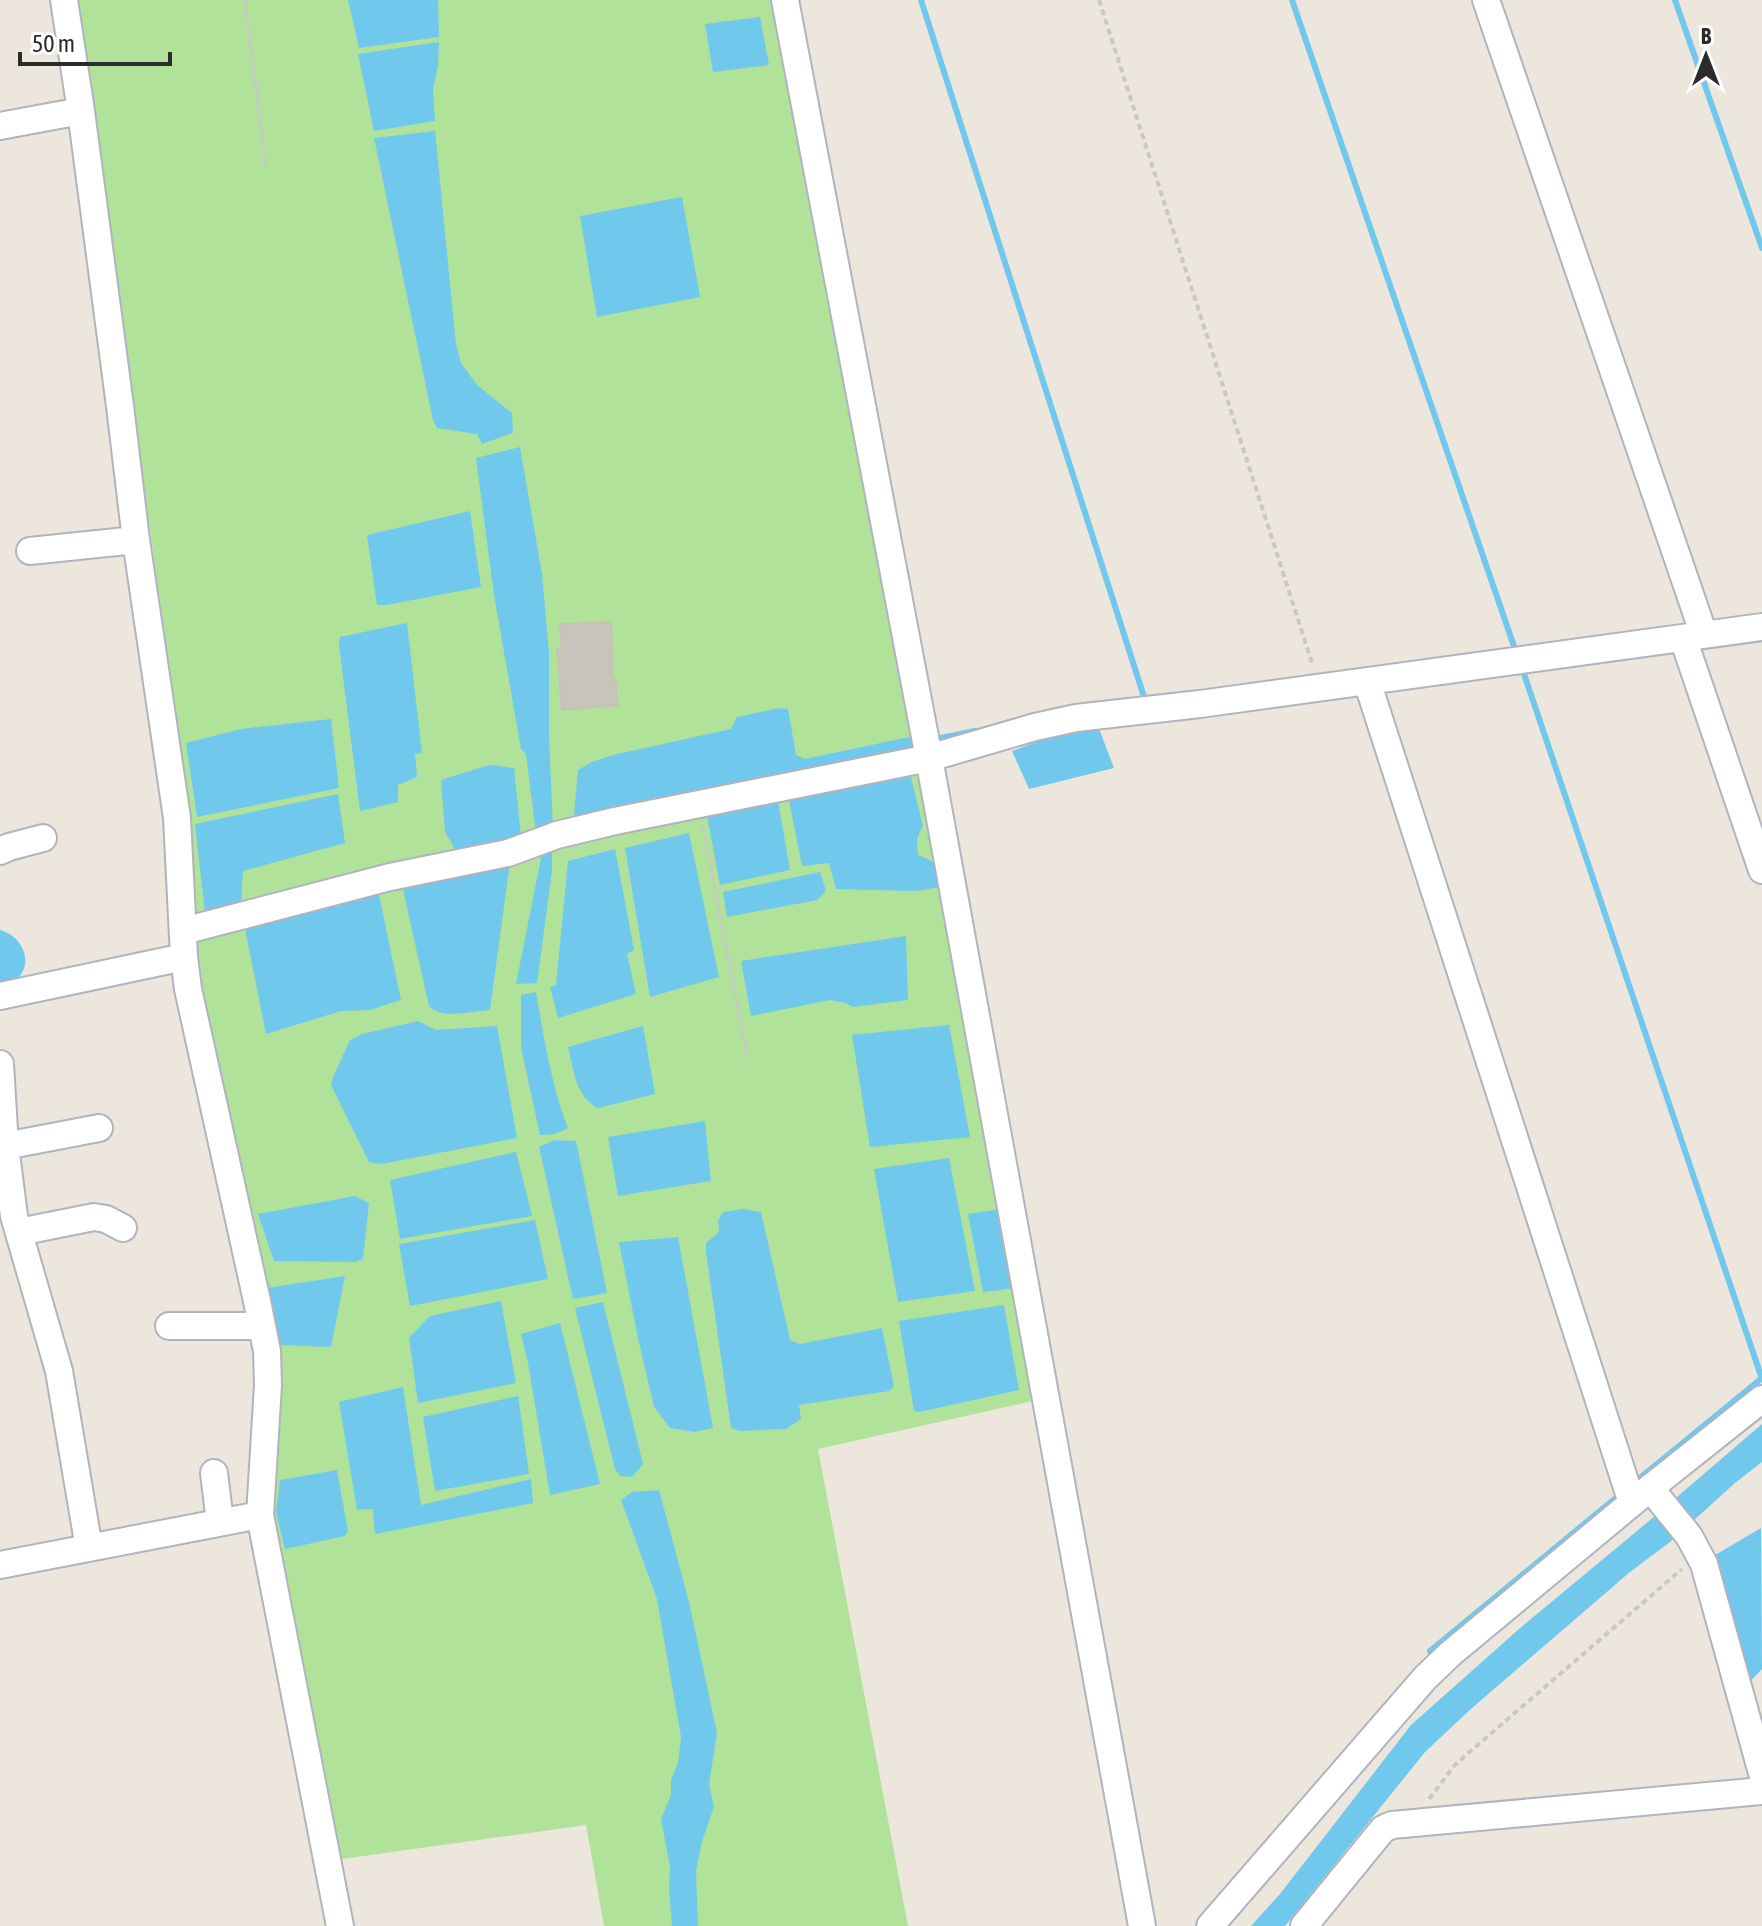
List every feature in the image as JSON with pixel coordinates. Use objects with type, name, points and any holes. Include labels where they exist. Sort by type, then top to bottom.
[{"type":"street","points":[[64,0],[136,540],[177,818],[188,989],[267,1351],[268,1385],[260,1515],[340,1926]]},
{"type":"street","points":[[785,0],[929,758],[1142,1926]]},
{"type":"street","points":[[1486,0],[1694,636],[1762,870]]},
{"type":"street","points":[[0,126],[81,111]]},
{"type":"street","points":[[30,551],[136,540]]},
{"type":"street","points":[[0,996],[184,944],[390,877],[508,853],[615,821],[929,758],[1076,718],[1200,704],[1762,627]]},
{"type":"street","points":[[1367,681],[1646,1496],[1694,1545],[1704,1564],[1762,1773]]},
{"type":"street","points":[[0,851],[43,838]]},
{"type":"street","points":[[0,1064],[5,1185],[59,1371],[89,1548]]},
{"type":"street","points":[[5,1146],[99,1128]]},
{"type":"street","points":[[19,1232],[94,1217],[123,1228]]},
{"type":"street","points":[[169,1326],[262,1326]]},
{"type":"street","points":[[1210,1926],[1425,1678],[1450,1654],[1762,1399]]},
{"type":"street","points":[[214,1473],[220,1522]]},
{"type":"street","points":[[0,1565],[260,1515]]},
{"type":"street","points":[[1304,1926],[1383,1829],[1392,1825],[1762,1791]]},
{"type":"path","points":[[245,0],[266,165]]},
{"type":"path","points":[[1099,0],[1320,687]]},
{"type":"path","points":[[699,804],[747,1057]]},
{"type":"path","points":[[1410,1823],[1454,1766],[1694,1545]]},
{"type":"green space","points":[[76,0],[778,0],[921,753],[193,917],[178,730]]},
{"type":"green space","points":[[922,767],[1037,1400],[818,1449],[908,1926],[604,1926],[586,1825],[335,1860],[269,1516],[279,1388],[195,984],[192,937],[543,849]]},
{"type":"water","points":[[348,0],[438,0],[439,37],[359,48]]},
{"type":"water","points":[[760,17],[769,65],[713,72],[705,24]]},
{"type":"water","points":[[439,42],[433,90],[435,121],[374,131],[358,54]]},
{"type":"water","points":[[435,131],[456,344],[461,363],[477,385],[512,413],[513,433],[482,444],[477,434],[437,428],[433,420],[374,138]]},
{"type":"water","points":[[682,197],[700,297],[597,317],[580,216]]},
{"type":"water","points":[[520,447],[542,574],[549,653],[553,827],[536,833],[526,754],[521,749],[494,595],[476,458]]},
{"type":"water","points":[[470,511],[481,587],[377,605],[367,535]]},
{"type":"water","points":[[407,623],[422,753],[415,754],[417,777],[398,785],[398,802],[360,811],[340,637]]},
{"type":"water","points":[[788,709],[796,755],[805,759],[914,736],[917,750],[580,816],[574,814],[578,770],[592,762],[731,729],[737,717]]},
{"type":"water","points":[[331,719],[339,788],[197,817],[186,743],[241,729]]},
{"type":"water","points":[[1098,726],[1114,768],[1029,789],[1012,751],[1059,734]]},
{"type":"water","points":[[489,765],[514,768],[521,836],[455,854],[445,832],[441,780]]},
{"type":"water","points":[[911,777],[923,826],[917,838],[918,855],[936,863],[940,887],[916,891],[836,889],[829,863],[802,866],[789,800]]},
{"type":"water","points":[[338,794],[345,843],[243,871],[241,903],[205,913],[195,824]]},
{"type":"water","points":[[778,801],[790,870],[720,885],[707,816]]},
{"type":"water","points":[[689,833],[719,977],[650,997],[625,848]]},
{"type":"water","points":[[615,849],[634,950],[627,954],[636,994],[558,1018],[550,987],[556,985],[568,861]]},
{"type":"water","points":[[552,852],[537,983],[516,984],[542,853]]},
{"type":"water","points":[[510,862],[490,1010],[441,1013],[429,1006],[402,885]]},
{"type":"water","points":[[820,872],[826,891],[817,900],[727,917],[723,892]]},
{"type":"water","points":[[378,890],[401,1000],[370,1010],[341,1011],[266,1034],[244,924]]},
{"type":"water","points":[[0,930],[19,943],[25,964],[18,978],[0,988]]},
{"type":"water","points":[[906,936],[908,1000],[853,1007],[830,1000],[751,1016],[741,961]]},
{"type":"water","points":[[536,992],[553,1078],[568,1128],[555,1134],[540,1135],[521,1047],[521,995]]},
{"type":"water","points":[[418,1021],[436,1030],[497,1026],[517,1138],[382,1164],[369,1162],[331,1085],[333,1077],[350,1040],[362,1034]]},
{"type":"water","points":[[949,1025],[970,1137],[870,1147],[852,1035]]},
{"type":"water","points":[[643,1026],[655,1094],[598,1108],[584,1097],[580,1089],[568,1047]]},
{"type":"water","points":[[705,1121],[711,1181],[618,1196],[608,1137]]},
{"type":"water","points":[[555,1140],[576,1141],[607,1293],[573,1299],[539,1147]]},
{"type":"water","points":[[516,1152],[532,1216],[400,1239],[390,1180]]},
{"type":"water","points":[[949,1158],[975,1291],[898,1302],[874,1169]]},
{"type":"water","points":[[355,1196],[369,1203],[363,1259],[356,1262],[274,1261],[258,1214]]},
{"type":"water","points":[[743,1209],[761,1212],[790,1340],[800,1344],[882,1328],[894,1386],[889,1391],[799,1405],[801,1419],[786,1429],[740,1431],[731,1428],[706,1243],[719,1232],[718,1221],[723,1212]]},
{"type":"water","points":[[1002,1209],[1017,1288],[983,1292],[968,1214]]},
{"type":"water","points":[[535,1220],[548,1279],[410,1306],[399,1244]]},
{"type":"water","points":[[678,1237],[713,1428],[694,1432],[670,1428],[654,1407],[619,1242]]},
{"type":"water","points":[[345,1276],[331,1347],[280,1345],[267,1288]]},
{"type":"water","points":[[501,1301],[516,1383],[418,1403],[409,1338],[430,1316]]},
{"type":"water","points":[[603,1302],[643,1464],[632,1477],[620,1476],[615,1469],[575,1308]]},
{"type":"water","points":[[1004,1305],[1019,1390],[914,1411],[899,1321]]},
{"type":"water","points":[[560,1323],[600,1484],[550,1495],[521,1334]]},
{"type":"water","points":[[403,1387],[421,1505],[531,1479],[533,1503],[375,1534],[373,1509],[357,1510],[339,1402]]},
{"type":"water","points":[[518,1396],[529,1474],[435,1491],[423,1417]]},
{"type":"water","points":[[1762,1424],[1762,1462],[1670,1542],[1630,1572],[1425,1752],[1285,1926],[1251,1926],[1280,1894],[1411,1725],[1519,1629]]},
{"type":"water","points":[[337,1470],[348,1531],[345,1536],[285,1549],[276,1512],[280,1480]]},
{"type":"water","points":[[659,1490],[689,1602],[717,1733],[709,1784],[714,1807],[696,1871],[698,1926],[672,1926],[670,1867],[661,1819],[671,1795],[671,1780],[678,1763],[681,1737],[657,1599],[621,1500],[632,1492]]},
{"type":"water","points":[[1761,1528],[1762,1669],[1745,1687],[1710,1558]]},
{"type":"building","points":[[611,622],[613,679],[618,705],[562,710],[557,649],[562,649],[560,624]]},
{"type":"waterway","points":[[921,0],[1145,700]]},
{"type":"waterway","points":[[1292,0],[1517,655]]},
{"type":"waterway","points":[[1675,0],[1762,248]]},
{"type":"waterway","points":[[1521,665],[1762,1379]]},
{"type":"waterway","points":[[931,740],[975,731]]},
{"type":"waterway","points":[[1635,1482],[1762,1378]]},
{"type":"waterway","points":[[1430,1651],[1623,1492]]}]
